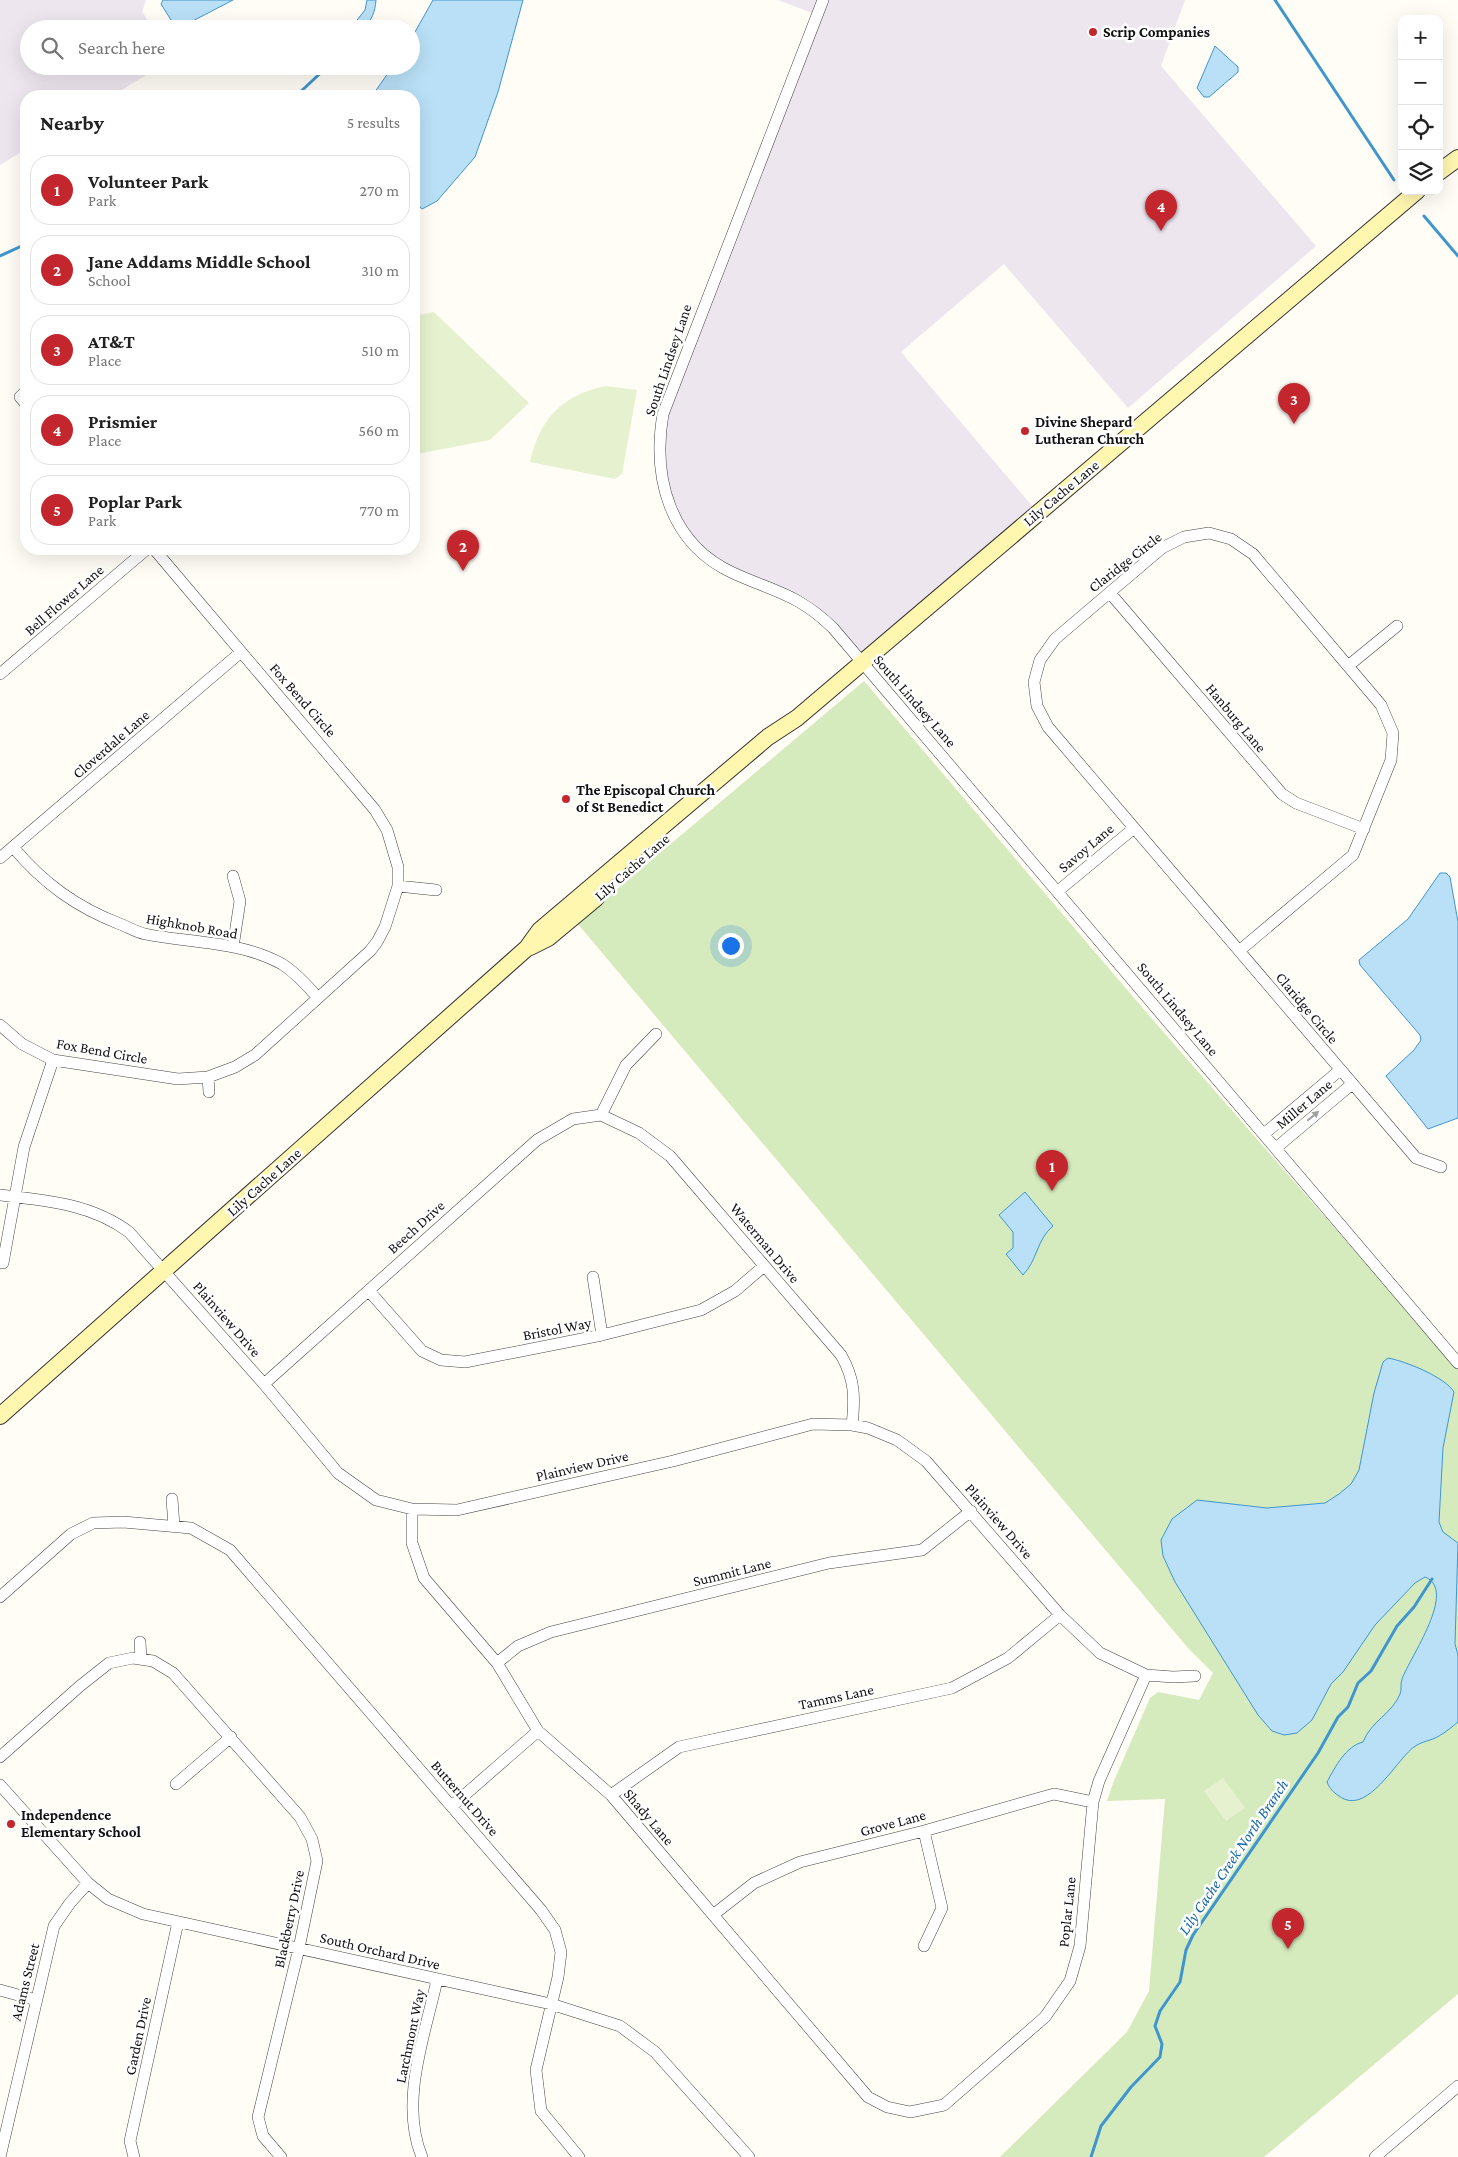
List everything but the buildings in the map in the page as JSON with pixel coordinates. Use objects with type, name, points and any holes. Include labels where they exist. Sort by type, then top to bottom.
[{"type":"street","name":"South Lindsey Lane","points":[[822,0],[663,414],[659,453],[663,488],[669,505],[681,528],[697,548],[715,563],[733,573],[804,604],[833,628],[1458,1363]]},
{"type":"street","points":[[1443,169],[1458,158]]},
{"type":"street","name":"Lily Cache Lane","points":[[0,1416],[528,948],[555,932],[776,743],[797,718],[1412,195]]},
{"type":"street","name":"Claridge Circle","points":[[1239,951],[1353,855],[1391,760],[1393,733],[1381,705],[1253,554],[1231,539],[1209,533],[1184,537],[1162,548],[1055,639],[1040,660],[1034,682],[1038,706],[1048,727],[1133,829],[1416,1158],[1441,1167]]},
{"type":"street","name":"Bell Flower Lane","points":[[0,674],[139,555]]},
{"type":"street","name":"Fox Bend Circle","points":[[0,1025],[22,1044],[53,1060],[178,1079],[208,1077],[248,1060],[378,942],[385,927],[398,886],[398,867],[393,844],[375,810],[336,761],[159,555]]},
{"type":"street","name":"Hanburg Lane","points":[[1110,593],[1282,794],[1296,803],[1364,829]]},
{"type":"street","points":[[1348,666],[1397,626]]},
{"type":"street","name":"Cloverdale Lane","points":[[0,858],[241,652]]},
{"type":"street","name":"Savoy Lane","points":[[1058,891],[1133,829]]},
{"type":"street","name":"Highknob Road","points":[[13,847],[46,883],[95,915],[143,933],[233,947],[257,954],[282,964],[296,974],[318,998]]},
{"type":"street","points":[[233,876],[240,901],[233,947]]},
{"type":"street","points":[[398,886],[436,890]]},
{"type":"street","points":[[601,1115],[626,1065],[656,1034]]},
{"type":"street","points":[[3,1263],[24,1146],[53,1060]]},
{"type":"street","name":"Miller Lane","points":[[1264,1134],[1340,1070]]},
{"type":"street","points":[[208,1077],[209,1092]]},
{"type":"street","name":"Miller Lane","points":[[1276,1148],[1352,1084]]},
{"type":"street","name":"Waterman Drive","points":[[601,1115],[639,1133],[670,1156],[841,1355],[848,1366],[854,1387],[852,1425]]},
{"type":"street","name":"Beech Drive","points":[[264,1384],[537,1140],[573,1119],[601,1115]]},
{"type":"street","name":"Plainview Drive","points":[[0,1195],[86,1209],[112,1219],[129,1232],[264,1384],[338,1473],[376,1500],[412,1509],[457,1510],[673,1460],[813,1424],[852,1425],[868,1428],[896,1440],[926,1461],[1060,1615],[1100,1653],[1122,1665],[1146,1674],[1173,1677],[1195,1676]]},
{"type":"street","name":"Bristol Way","points":[[369,1290],[422,1351],[441,1360],[465,1362],[602,1335],[700,1310],[735,1291],[764,1266]]},
{"type":"street","points":[[593,1277],[602,1335]]},
{"type":"street","points":[[172,1499],[174,1526]]},
{"type":"street","name":"Shady Lane","points":[[412,1509],[412,1543],[424,1578],[497,1663],[538,1731],[611,1795],[868,2097],[887,2107],[910,2112]]},
{"type":"street","name":"Summit Lane","points":[[497,1663],[518,1646],[551,1632],[829,1563],[922,1550],[971,1511]]},
{"type":"street","name":"Butternut Drive","points":[[0,1597],[71,1534],[93,1524],[123,1522],[191,1528],[230,1550],[541,1910],[555,1930],[561,1952],[558,1977],[536,2070],[541,2111],[579,2157]]},
{"type":"street","name":"Tamms Lane","points":[[611,1795],[679,1747],[952,1688],[1008,1658],[1060,1615]]},
{"type":"street","points":[[140,1642],[141,1659]]},
{"type":"street","name":"Blackberry Drive","points":[[0,1757],[80,1686],[109,1664],[133,1658],[153,1661],[173,1673],[300,1817],[312,1839],[317,1861],[299,1948],[258,2117],[263,2136],[281,2157]]},
{"type":"street","name":"Poplar Lane","points":[[910,2112],[944,2105],[1045,2017],[1070,1981],[1080,1946],[1092,1802],[1098,1781],[1146,1674]]},
{"type":"street","points":[[452,1806],[538,1731]]},
{"type":"street","points":[[176,1784],[231,1737]]},
{"type":"street","name":"South Orchard Drive","points":[[0,1785],[88,1883],[108,1899],[143,1914],[551,2004],[620,2026],[655,2052],[749,2157]]},
{"type":"street","name":"Grove Lane","points":[[713,1915],[754,1883],[800,1862],[1054,1794],[1092,1802]]},
{"type":"street","points":[[924,1830],[942,1908],[924,1946]]},
{"type":"street","name":"Adams Street","points":[[0,2157],[54,1926],[70,1903],[88,1883]]},
{"type":"street","name":"Garden Drive","points":[[134,2157],[130,2141],[178,1922]]},
{"type":"street","name":"Larchmont Way","points":[[422,2157],[416,2143],[412,2091],[437,1980]]},
{"type":"street","points":[[0,1990],[36,2000]]},
{"type":"street","points":[[1375,2157],[1458,2086]]},
{"type":"shaded area","points":[[0,0],[146,0],[142,12],[148,20],[20,20],[20,75],[146,75],[122,90],[20,90],[20,153],[0,165]]},
{"type":"shaded area","points":[[778,0],[1185,0],[1161,66],[1316,246],[1128,408],[1004,264],[901,352],[1034,508],[862,655],[831,619],[809,600],[730,567],[712,554],[690,532],[675,507],[667,482],[663,453],[666,420],[820,16]]},
{"type":"green space","points":[[434,312],[529,403],[490,440],[420,453],[420,315]]},
{"type":"green space","points":[[606,386],[637,390],[622,474],[615,479],[530,462],[540,433],[555,411],[577,395]]},
{"type":"green space","points":[[864,681],[1146,1012],[1458,1369],[1458,1994],[1264,2157],[1000,2157],[1127,2032],[1149,1991],[1165,1799],[1107,1801],[1150,1698],[1158,1692],[1199,1700],[1213,1673],[1188,1648],[577,923]]},
{"type":"green space","points":[[1223,1778],[1245,1808],[1226,1821],[1204,1791]]},
{"type":"water","points":[[163,0],[233,0],[195,20],[171,20],[161,4]]},
{"type":"water","points":[[367,0],[376,0],[370,20],[357,20],[365,10]]},
{"type":"water","points":[[433,0],[523,0],[498,92],[475,157],[437,201],[422,209],[420,207],[420,90],[376,90],[387,75],[420,75],[420,23]]},
{"type":"water","points":[[1215,46],[1238,67],[1238,72],[1209,97],[1204,97],[1197,88]]},
{"type":"water","points":[[1440,873],[1446,873],[1450,877],[1458,922],[1458,1118],[1428,1129],[1386,1076],[1414,1050],[1421,1040],[1420,1035],[1360,965],[1359,960],[1408,919]]},
{"type":"water","points":[[1025,1192],[1053,1226],[1044,1237],[1023,1275],[1006,1254],[1013,1248],[1013,1232],[999,1215]]},
{"type":"water","points":[[1388,1358],[1404,1362],[1434,1375],[1454,1392],[1443,1448],[1439,1522],[1443,1532],[1458,1543],[1455,1644],[1458,1655],[1458,1722],[1439,1736],[1414,1747],[1370,1793],[1360,1799],[1350,1800],[1335,1793],[1327,1782],[1346,1752],[1363,1742],[1371,1728],[1392,1707],[1401,1692],[1402,1679],[1429,1625],[1434,1609],[1436,1595],[1434,1584],[1425,1577],[1415,1583],[1375,1625],[1343,1672],[1331,1684],[1312,1720],[1297,1733],[1284,1735],[1272,1731],[1258,1715],[1175,1582],[1163,1556],[1161,1540],[1172,1519],[1197,1500],[1267,1508],[1325,1503],[1339,1494],[1351,1484],[1359,1470],[1374,1393],[1383,1362]]},
{"type":"waterway","points":[[1275,0],[1394,180]]},
{"type":"waterway","points":[[302,90],[318,75]]},
{"type":"waterway","points":[[1424,216],[1458,256]]},
{"type":"waterway","points":[[0,256],[20,247]]},
{"type":"waterway","name":"Lily Cache Creek North Branch","points":[[1091,2157],[1101,2126],[1131,2087],[1160,2057],[1162,2044],[1155,2026],[1160,2011],[1180,1982],[1186,1950],[1193,1935],[1318,1753],[1338,1717],[1348,1707],[1358,1683],[1371,1671],[1397,1626],[1414,1607],[1432,1579]]},
{"type":"place","name":"Scrip Companies","points":[[1093,32]]},
{"type":"place","name":"Prismier","points":[[1161,231]]},
{"type":"place","name":"AT&T","points":[[1294,424]]},
{"type":"place","name":"Divine Shepard Lutheran Church","points":[[1025,431]]},
{"type":"place","name":"Jane Addams Middle School","points":[[463,571]]},
{"type":"place","name":"The Episcopal Church of St Benedict","points":[[566,799]]},
{"type":"place","name":"Volunteer Park","points":[[1052,1191]]},
{"type":"place","name":"Independence Elementary School","points":[[11,1824]]},
{"type":"place","name":"Poplar Park","points":[[1288,1949]]}]
